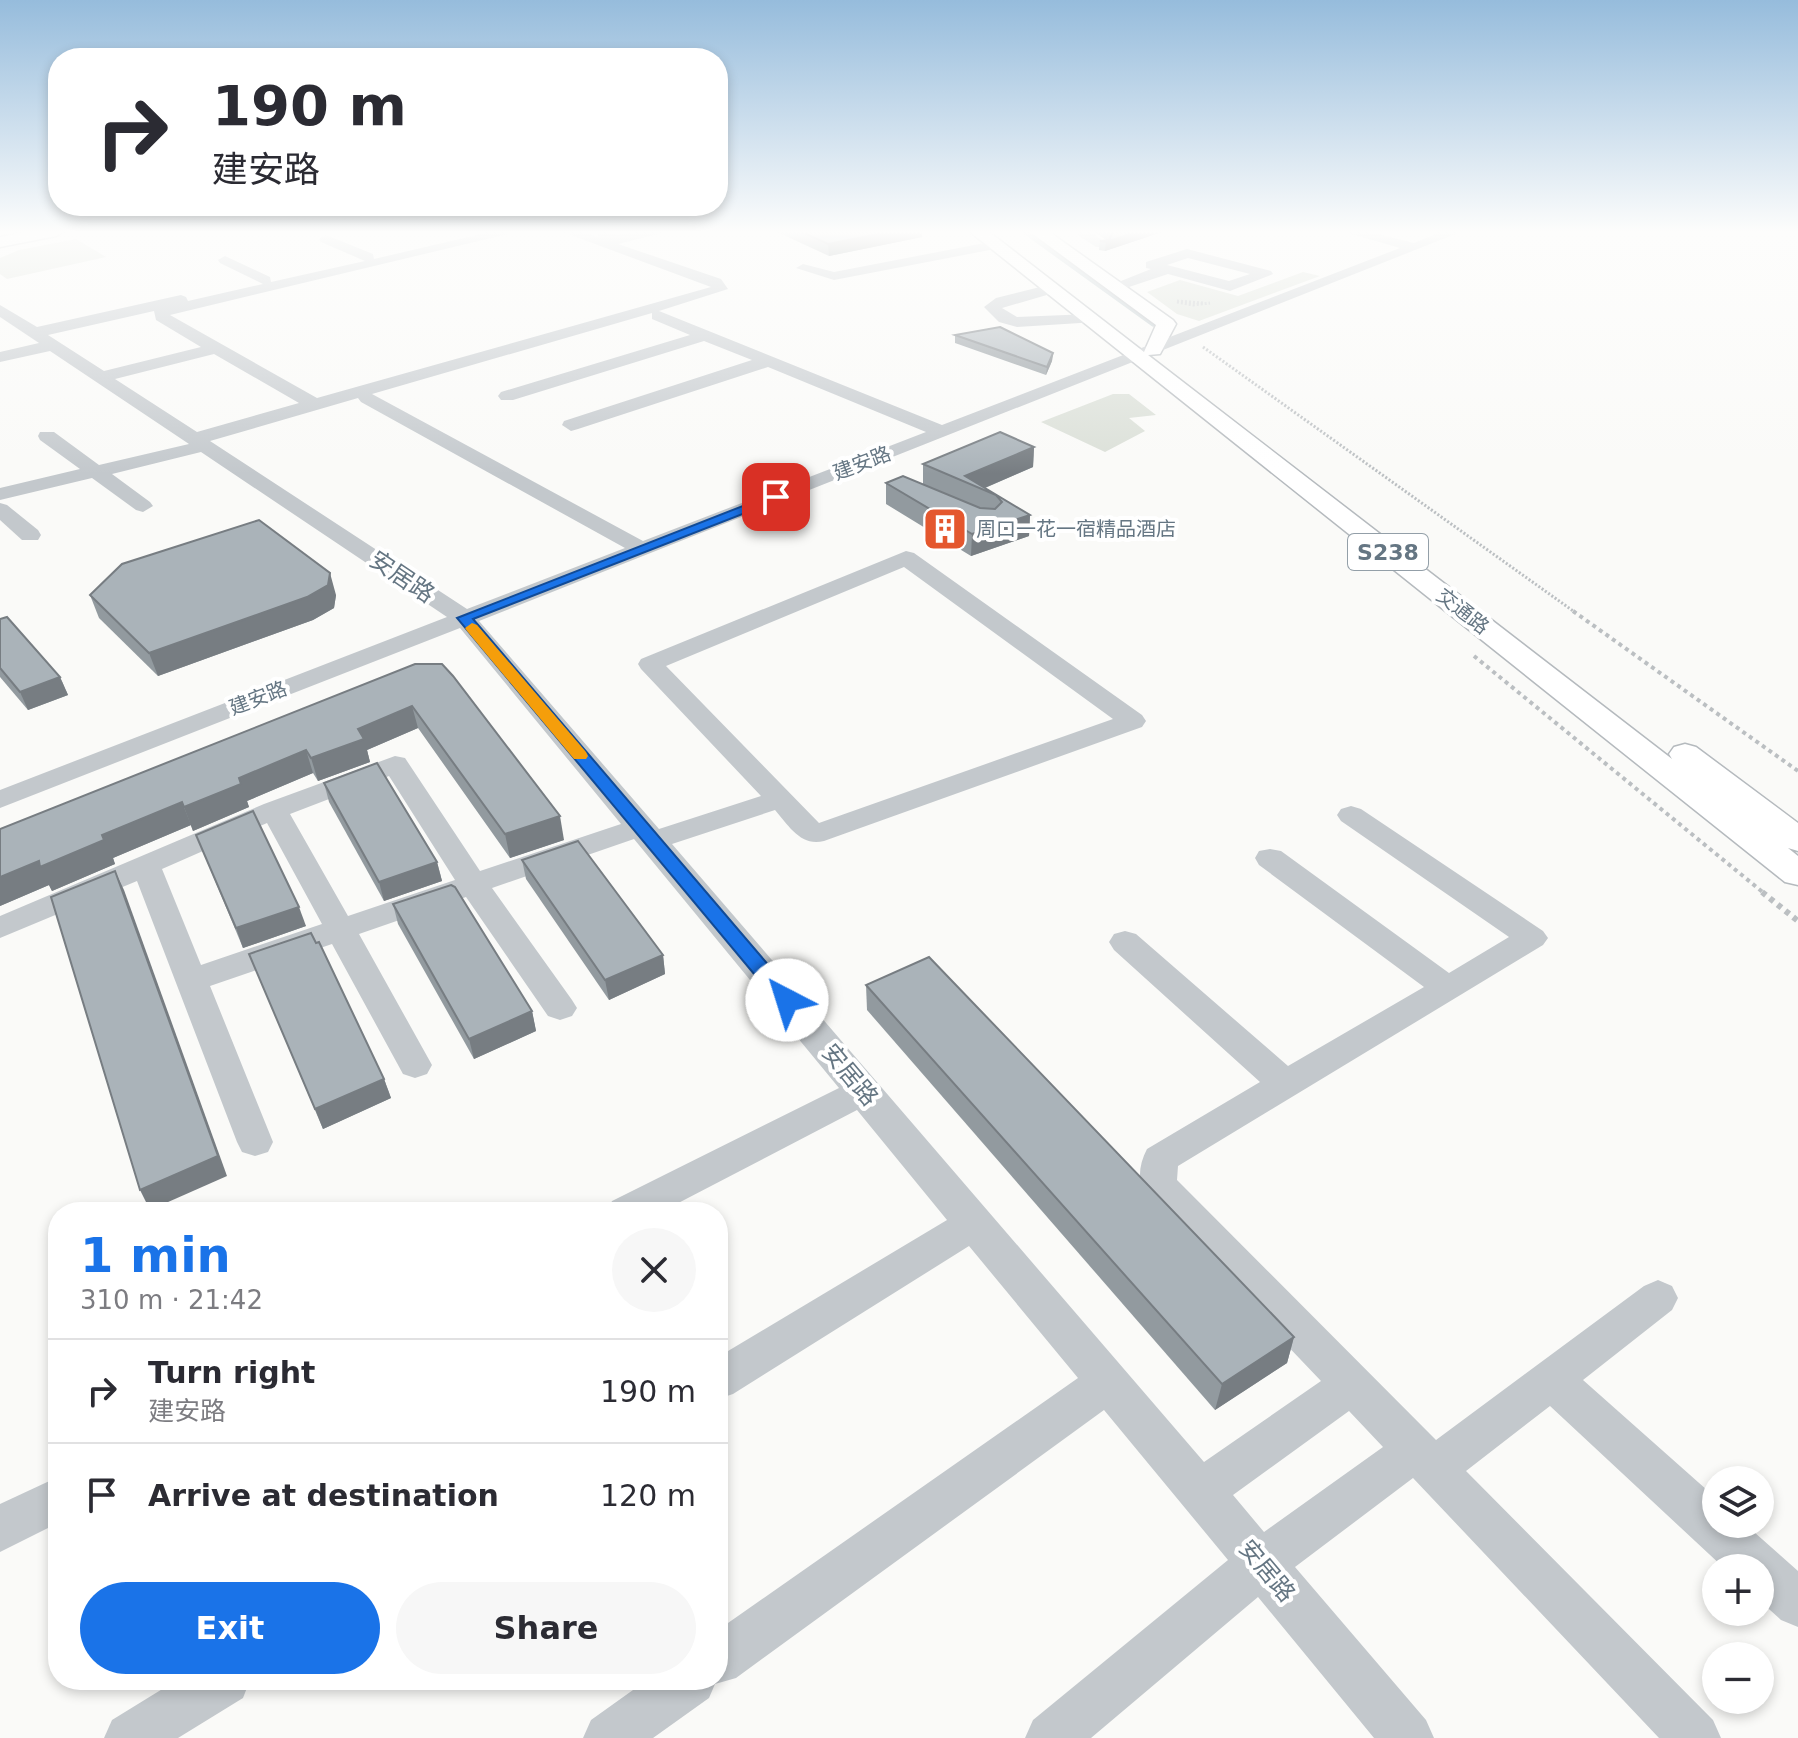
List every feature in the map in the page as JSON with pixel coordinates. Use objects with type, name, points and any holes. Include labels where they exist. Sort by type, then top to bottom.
[{"type":"main road","name":"交通路","points":[[1081,312],[1145,353],[1798,874]]},
{"type":"main road","name":"交通路","points":[[1092,312],[1798,840]]},
{"type":"main road","points":[[1145,353],[1166,324],[1149,312]]},
{"type":"street","name":"安居路","points":[[3,312],[464,618],[1408,1738]]},
{"type":"street","points":[[0,347],[144,312]]},
{"type":"street","points":[[161,312],[162,317],[315,405]]},
{"type":"street","points":[[0,494],[98,471],[639,312]]},
{"type":"street","points":[[998,312],[1005,319],[1017,322],[1090,319]]},
{"type":"street","name":"建安路","points":[[0,800],[1247,312]]},
{"type":"street","points":[[658,316],[943,432]]},
{"type":"street","points":[[507,396],[706,335]]},
{"type":"street","points":[[0,357],[42,339]]},
{"type":"street","points":[[101,377],[216,348]]},
{"type":"street","points":[[571,425],[768,361]]},
{"type":"street","points":[[367,398],[642,549]]},
{"type":"street","points":[[47,436],[143,506]]},
{"type":"street","points":[[856,466],[885,479]]},
{"type":"street","points":[[0,509],[30,535]]},
{"type":"street","points":[[906,558],[1133,721],[814,835],[780,799],[650,664],[906,558]]},
{"type":"street","points":[[0,928],[274,810],[395,764],[473,884],[560,1008]]},
{"type":"street","points":[[192,980],[473,884],[780,799]]},
{"type":"street","points":[[274,810],[415,1065]]},
{"type":"street","points":[[1351,815],[1532,938],[1160,1159],[1158,1185],[1695,1738]]},
{"type":"street","points":[[1270,858],[1447,988]]},
{"type":"street","points":[[146,866],[255,1142]]},
{"type":"street","points":[[1125,942],[1285,1084]]},
{"type":"street","points":[[646,1202],[864,1091]]},
{"type":"street","points":[[728,1374],[974,1223]]},
{"type":"street","points":[[1051,1738],[1261,1563],[1551,1379],[1658,1298]]},
{"type":"street","points":[[1551,1379],[1745,1554]]},
{"type":"street","points":[[728,1653],[1108,1382]]},
{"type":"street","points":[[1201,1491],[1352,1384]]},
{"type":"street","points":[[0,1529],[48,1504]]},
{"type":"street","points":[[1774,1581],[1798,1603]]},
{"type":"street","points":[[130,1738],[209,1690]]},
{"type":"street","points":[[609,1738],[677,1690]]},
{"type":"path","points":[[1186,336],[1798,771]]},
{"type":"shaded area","points":[[1174,312],[1223,312],[1199,321]]},
{"type":"shaded area","points":[[1113,394],[1129,394],[1156,415],[1129,418],[1145,431],[1105,452],[1041,422]]},
{"type":"building","points":[[1000,327],[1053,353],[1047,367],[955,335]]},
{"type":"building","points":[[1000,432],[1034,447],[965,476],[1030,515],[972,534],[886,483],[903,476],[980,508],[995,509],[1002,502],[996,495],[923,464]]},
{"type":"building","points":[[259,520],[330,573],[328,585],[307,597],[149,653],[90,595],[122,564]]},
{"type":"building","points":[[7,617],[60,677],[20,692],[0,668],[0,619]]},
{"type":"building","points":[[415,664],[442,664],[560,816],[505,834],[412,706],[358,729],[364,739],[311,758],[306,750],[239,778],[241,784],[184,807],[182,802],[102,835],[104,840],[40,867],[39,861],[0,877],[0,829]]},
{"type":"building","points":[[377,763],[437,862],[379,882],[324,783]]},
{"type":"building","points":[[253,811],[299,907],[236,928],[196,835]]},
{"type":"building","points":[[578,841],[663,955],[605,980],[522,860]]},
{"type":"building","points":[[115,871],[218,1156],[140,1190],[51,897]]},
{"type":"building","points":[[451,885],[532,1011],[469,1039],[393,904]]},
{"type":"building","points":[[311,933],[316,943],[319,942],[384,1079],[315,1109],[249,954]]},
{"type":"building","points":[[929,957],[1294,1337],[1222,1384],[866,985]]},
{"type":"waterway","points":[[1137,312],[1153,324]]},
{"type":"slow traffic","points":[[472,628],[580,756]]},
{"type":"place","name":"周口一花一宿精品酒店","points":[[945,529]]},
{"type":"route","points":[[776,497],[464,618],[787,1000]]}]
